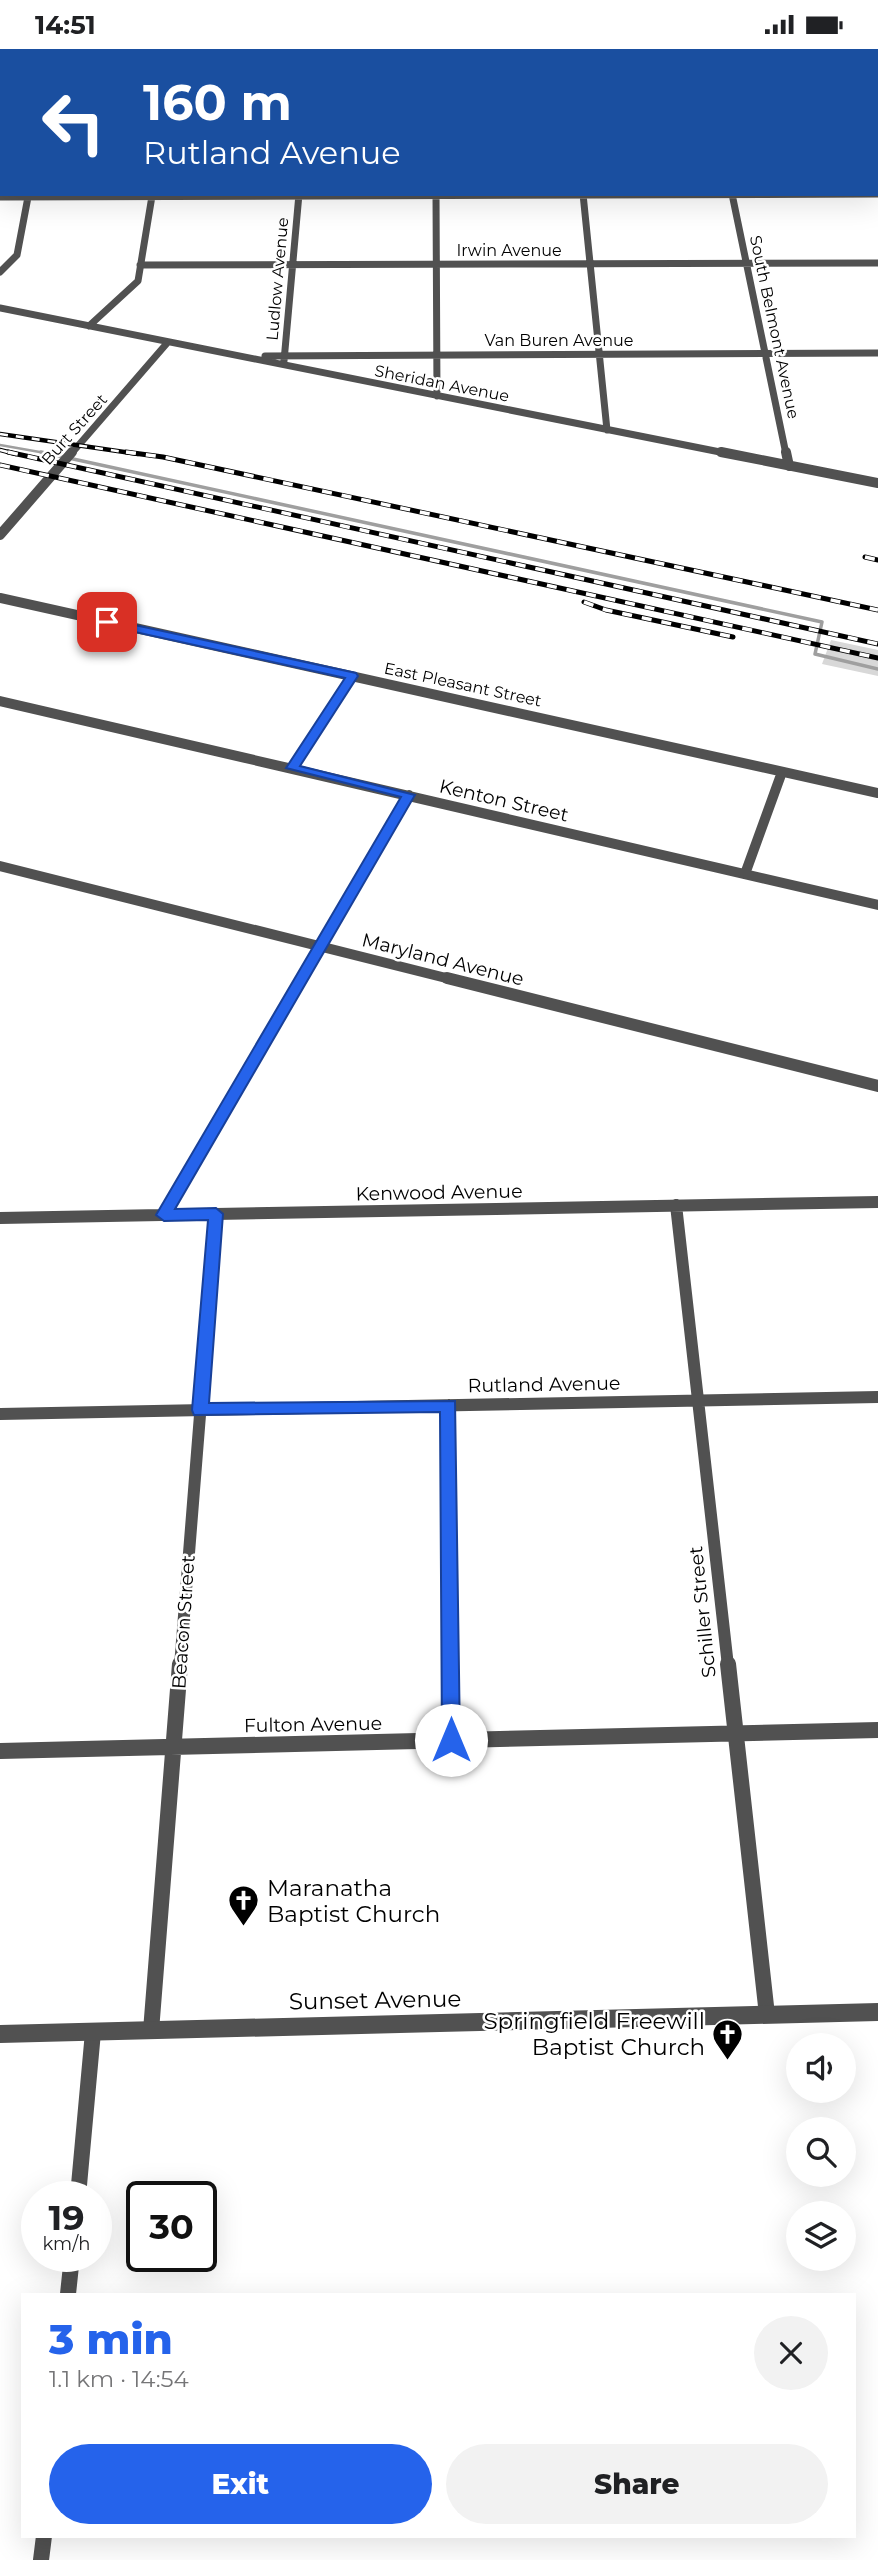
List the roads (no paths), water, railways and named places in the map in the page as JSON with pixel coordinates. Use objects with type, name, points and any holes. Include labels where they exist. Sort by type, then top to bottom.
[{"type":"street","points":[[0,197],[152,196],[134,286],[89,326]]},
{"type":"street","name":"Ludlow Avenue","points":[[284,366],[298,196]]},
{"type":"street","points":[[436,196],[438,396]]},
{"type":"street","points":[[583,196],[607,430]]},
{"type":"street","name":"South Belmont Avenue","points":[[732,196],[789,466]]},
{"type":"street","points":[[0,272],[17,255],[28,197]]},
{"type":"street","name":"Irwin Avenue","points":[[140,265],[878,263]]},
{"type":"street","name":"Sheridan Avenue","points":[[0,308],[878,483]]},
{"type":"street","name":"Burt Street","points":[[0,535],[168,342]]},
{"type":"street","name":"Van Buren Avenue","points":[[240,356],[878,353]]},
{"type":"street","name":"East Pleasant Street","points":[[0,599],[878,793]]},
{"type":"street","points":[[293,768],[352,676]]},
{"type":"street","name":"Kenton Street","points":[[0,701],[878,905]]},
{"type":"street","points":[[745,874],[782,772]]},
{"type":"street","points":[[164,1215],[409,795]]},
{"type":"street","name":"Maryland Avenue","points":[[0,866],[878,1086]]},
{"type":"street","name":"Kenwood Avenue","points":[[0,1218],[878,1202]]},
{"type":"street","name":"Schiller Street","points":[[676,1205],[767,2015]]},
{"type":"street","name":"Beacon Street","points":[[151,2031],[216,1214]]},
{"type":"street","name":"Rutland Avenue","points":[[0,1414],[878,1397]]},
{"type":"street","points":[[449,1405],[451,1740]]},
{"type":"street","name":"Fulton Avenue","points":[[0,1751],[878,1730]]},
{"type":"street","name":"Sunset Avenue","points":[[0,2034],[878,2012]]},
{"type":"street","points":[[79,2181],[93,2032]]},
{"type":"street","points":[[68,2293],[70,2272]]},
{"type":"street","points":[[41,2560],[44,2538]]},
{"type":"waterway","points":[[0,445],[47,453]]},
{"type":"waterway","points":[[41,452],[47,453]]},
{"type":"waterway","points":[[47,453],[51,454]]},
{"type":"waterway","points":[[47,453],[822,622],[815,654],[878,669]]},
{"type":"railway","points":[[0,434],[138,454]]},
{"type":"railway","points":[[0,450],[8,452]]},
{"type":"railway","points":[[8,452],[878,644]]},
{"type":"railway","points":[[8,452],[16,454]]},
{"type":"railway","points":[[126,452],[163,457],[878,610]]},
{"type":"railway","points":[[0,465],[878,658]]},
{"type":"railway","points":[[865,557],[878,560]]},
{"type":"railway","points":[[584,602],[606,610],[733,637]]},
{"type":"place","name":"Maranatha Baptist Church","points":[[244,1928]]},
{"type":"place","name":"Springfield Freewill Baptist Church","points":[[728,2061]]}]
